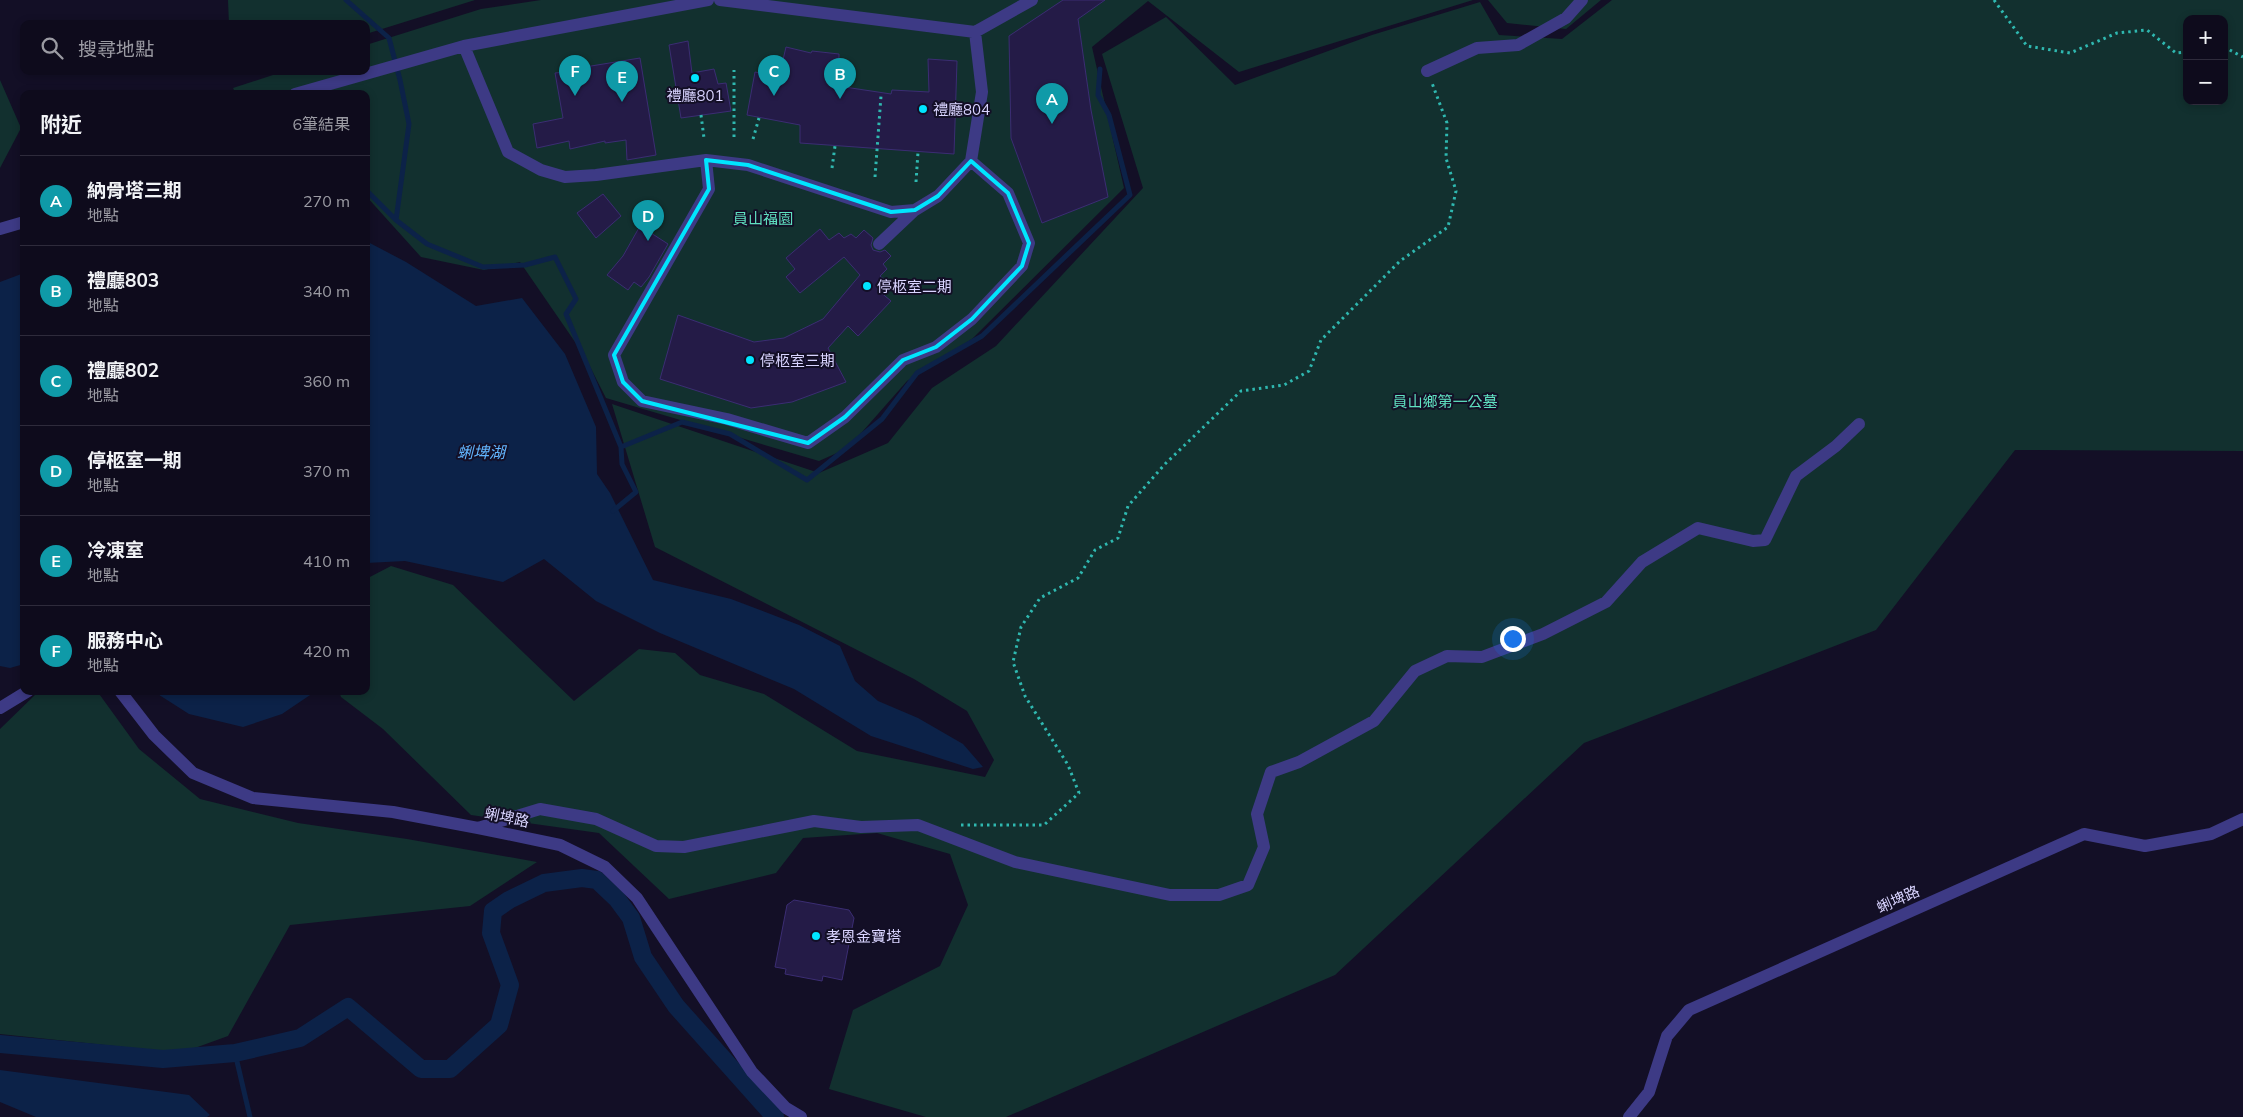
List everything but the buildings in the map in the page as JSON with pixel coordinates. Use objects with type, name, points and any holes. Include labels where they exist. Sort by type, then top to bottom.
[{"type":"street","points":[[370,73],[464,46],[708,0]]},
{"type":"street","points":[[720,0],[975,32],[1032,0]]},
{"type":"street","points":[[1427,70],[1477,48],[1518,45],[1566,18],[1582,0]]},
{"type":"street","points":[[879,244],[915,210],[938,196],[971,161],[982,92],[975,32]]},
{"type":"street","points":[[464,46],[508,152],[541,170],[565,177],[596,176],[706,160],[748,165],[891,212],[915,210]]},
{"type":"street","points":[[309,90],[362,75]]},
{"type":"street","points":[[706,160],[710,189],[614,354],[622,382],[642,401],[727,419],[808,443],[845,416],[903,360],[936,347],[972,319],[1022,266],[1029,243],[1008,193],[971,161]]},
{"type":"street","points":[[0,229],[20,223]]},
{"type":"street","points":[[478,828],[540,810],[596,819],[656,846],[684,848],[814,821],[861,827],[918,825],[1015,862],[1170,895],[1219,895],[1248,885],[1264,847],[1257,814],[1271,772],[1299,762],[1374,721],[1415,671],[1447,656],[1482,657],[1543,634],[1606,602],[1642,562],[1698,528],[1753,541],[1765,540],[1796,476],[1836,446],[1859,424]]},
{"type":"street","points":[[0,708],[21,695]]},
{"type":"street","name":"蜊埤路","points":[[123,695],[154,735],[193,773],[253,798],[393,812],[478,828],[560,845],[606,867],[638,898],[752,1072],[782,1113],[801,1117]]},
{"type":"street","name":"蜊埤路","points":[[1629,1117],[1649,1092],[1667,1036],[1689,1010],[2084,834],[2146,846],[2211,834],[2243,819]]},
{"type":"path","points":[[1994,0],[2027,46],[2070,53],[2117,32],[2147,30],[2176,54],[2183,53]]},
{"type":"path","points":[[2228,49],[2243,57]]},
{"type":"path","points":[[734,70],[734,137]]},
{"type":"path","points":[[956,825],[1044,825],[1079,793],[1068,765],[1025,696],[1013,662],[1021,627],[1040,598],[1078,578],[1095,550],[1118,538],[1128,506],[1165,464],[1241,392],[1284,385],[1309,371],[1322,340],[1400,261],[1448,227],[1456,191],[1446,158],[1447,124],[1427,70]]},
{"type":"path","points":[[875,177],[881,96]]},
{"type":"path","points":[[701,115],[704,138]]},
{"type":"path","points":[[753,139],[759,118]]},
{"type":"path","points":[[832,168],[835,146]]},
{"type":"path","points":[[916,182],[918,152]]},
{"type":"highlighted area","points":[[706,160],[748,165],[891,212],[915,210],[938,196],[971,161],[1008,193],[1029,243],[1022,266],[972,319],[936,347],[903,360],[845,417],[808,443],[642,401],[623,382],[614,355],[709,189]]},
{"type":"green space","points":[[228,0],[475,0],[370,33],[370,20],[229,20]]},
{"type":"green space","name":"員山福園","points":[[541,0],[1473,0],[1239,72],[1148,1],[1092,47],[1124,188],[972,339],[907,381],[848,448],[819,461],[606,398],[584,355],[520,262],[484,270],[421,257],[370,200],[370,90],[234,90],[233,88],[273,75],[370,75],[370,44],[481,9]]},
{"type":"green space","points":[[1488,0],[1601,0],[1566,29],[1507,23]]},
{"type":"green space","name":"員山鄉第一公墓","points":[[1612,0],[2243,0],[2243,451],[2015,450],[1876,630],[1584,743],[1335,975],[1006,1117],[926,1117],[829,1089],[853,1010],[940,966],[968,905],[950,854],[877,833],[803,838],[776,873],[669,899],[599,833],[471,815],[383,729],[341,697],[340,695],[370,695],[370,577],[391,566],[453,585],[574,701],[639,649],[675,653],[700,675],[764,694],[857,751],[985,777],[994,760],[967,711],[914,679],[655,547],[612,404],[819,473],[888,443],[932,388],[996,346],[1143,188],[1102,54],[1166,17],[1235,85],[1372,35],[1480,2],[1499,35],[1562,39]]},
{"type":"green space","points":[[0,80],[20,126],[20,130],[0,168]]},
{"type":"green space","points":[[35,695],[100,695],[139,749],[200,799],[298,823],[407,839],[537,862],[470,906],[290,925],[228,1036],[181,1053],[0,1034],[0,729]]},
{"type":"water","name":"蜊埤湖","points":[[370,243],[406,262],[476,306],[522,298],[565,354],[596,427],[597,474],[610,493],[653,580],[731,599],[799,625],[840,646],[855,681],[878,701],[918,718],[963,744],[983,767],[973,769],[871,736],[794,689],[660,633],[596,601],[544,559],[503,582],[405,561],[370,563]]},
{"type":"water","points":[[20,274],[20,665],[10,668],[0,666],[0,282]]},
{"type":"water","points":[[159,695],[310,695],[282,714],[243,727],[189,714]]},
{"type":"water","points":[[0,1070],[189,1095],[210,1115],[207,1117],[36,1117],[0,1102]]},
{"type":"waterway","points":[[346,0],[369,20]]},
{"type":"waterway","points":[[370,21],[389,38],[409,124],[396,220]]},
{"type":"waterway","points":[[621,447],[682,422],[730,434],[807,480],[882,419],[917,373],[982,336],[1130,195],[1109,115],[1098,95],[1100,69]]},
{"type":"waterway","points":[[370,194],[396,220],[427,244],[483,267],[525,265],[555,257],[576,299],[566,314],[621,447],[622,464],[636,492],[613,511]]},
{"type":"waterway","points":[[0,1044],[163,1059],[235,1053],[300,1038],[348,1007],[421,1069],[450,1069],[499,1025],[510,985],[491,933],[493,911],[509,900],[544,883],[582,878],[597,880],[617,899],[631,918],[643,957],[676,1006],[775,1117]]},
{"type":"waterway","points":[[235,1053],[250,1117]]},
{"type":"place","name":"禮廳801","points":[[695,78]]},
{"type":"place","name":"服務中心","points":[[575,96]]},
{"type":"place","name":"禮廳802","points":[[774,96]]},
{"type":"place","name":"禮廳803","points":[[840,99]]},
{"type":"place","name":"冷凍室","points":[[622,102]]},
{"type":"place","name":"禮廳804","points":[[923,109]]},
{"type":"place","name":"納骨塔三期","points":[[1052,124]]},
{"type":"place","name":"停柩室一期","points":[[648,241]]},
{"type":"place","name":"停柩室二期","points":[[867,286]]},
{"type":"place","name":"停柩室三期","points":[[750,360]]},
{"type":"place","name":"孝恩金寶塔","points":[[816,936]]}]
